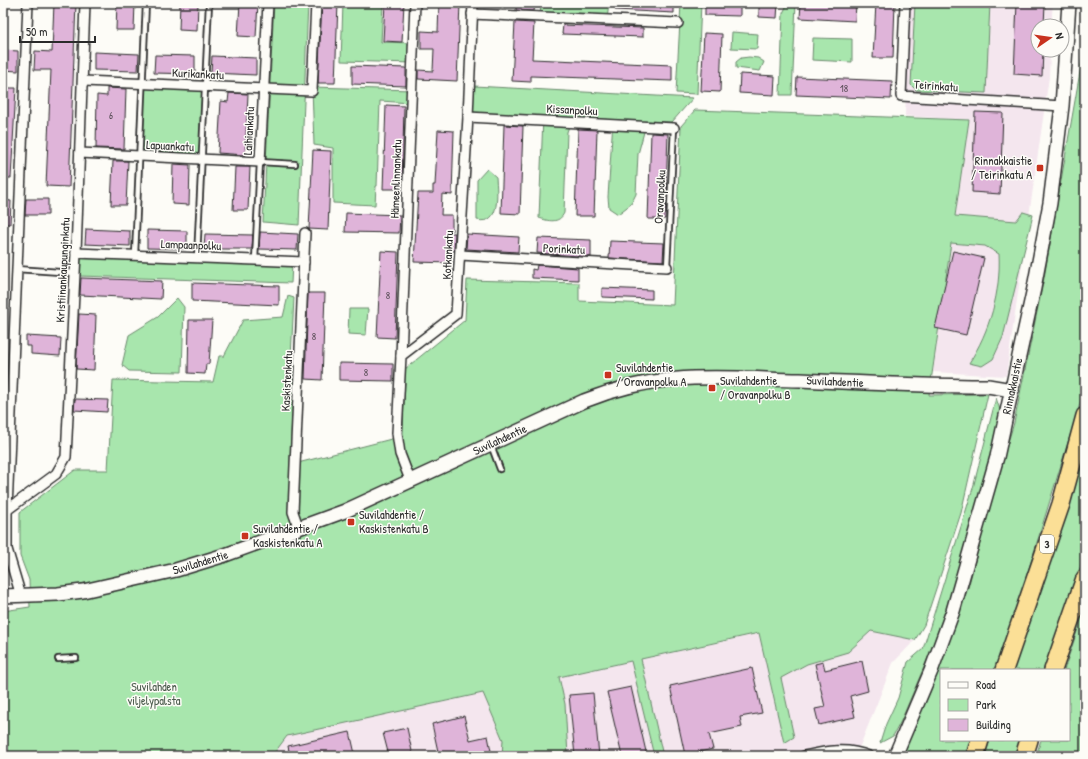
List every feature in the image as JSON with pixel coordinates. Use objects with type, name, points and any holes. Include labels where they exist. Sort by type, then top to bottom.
[{"type":"highway","name":"3","points":[[1004,669],[1061,504],[1085,416]]},
{"type":"highway","points":[[1053,669],[1085,578]]},
{"type":"highway","points":[[975,756],[980,741]]},
{"type":"highway","points":[[1024,756],[1029,741]]},
{"type":"street","points":[[21,596],[8,549],[5,520],[7,510],[28,3]]},
{"type":"street","name":"Kristiinankaupunginkatu","points":[[7,510],[56,474],[66,457],[84,81],[85,3]]},
{"type":"street","name":"Laihiankatu","points":[[260,162],[268,3]]},
{"type":"street","name":"Kurikankatu","points":[[84,81],[312,91],[316,3]]},
{"type":"street","name":"Hämeenlinnankatu","points":[[401,356],[415,3]]},
{"type":"street","name":"Kotkankatu","points":[[401,356],[456,314],[468,117],[473,3]]},
{"type":"street","name":"Teirinkatu","points":[[905,3],[901,96],[1062,106]]},
{"type":"street","name":"Rinnakkaistie","points":[[895,756],[931,671],[953,611],[985,501],[1012,390],[1034,288],[1050,203],[1062,106],[1069,3]]},
{"type":"street","points":[[472,14],[678,23]]},
{"type":"street","name":"Kissanpolku","points":[[468,117],[674,128]]},
{"type":"street","name":"Lapuankatu","points":[[80,153],[260,162]]},
{"type":"street","name":"Kaskistenkatu","points":[[299,529],[293,512],[305,234]]},
{"type":"street","name":"Lampaanpolku","points":[[76,253],[304,262]]},
{"type":"street","name":"Porinkatu","points":[[460,255],[667,267]]},
{"type":"street","points":[[401,356],[397,433],[400,454],[410,480]]},
{"type":"street","name":"Suvilahdentie","points":[[3,596],[84,591],[176,570],[299,529],[345,511],[410,480],[610,390],[647,381],[669,378],[710,376],[988,386],[1012,390]]},
{"type":"street","points":[[804,756],[835,750],[854,751],[869,756]]},
{"type":"lane","points":[[135,255],[146,3]]},
{"type":"lane","points":[[198,258],[204,86],[209,3]]},
{"type":"lane","name":"Oravanpolku","points":[[667,267],[674,128]]},
{"type":"lane","points":[[260,162],[295,164]]},
{"type":"lane","name":"Laihiankatu","points":[[255,260],[260,162]]},
{"type":"lane","points":[[16,269],[75,273]]},
{"type":"lane","points":[[491,444],[500,469]]},
{"type":"lane","points":[[58,659],[76,658]]},
{"type":"shaded area","points":[[910,3],[1053,3],[1052,18],[1030,18],[1030,58],[1050,58],[1049,77],[1006,376],[933,372],[969,120],[905,116]]},
{"type":"shaded area","points":[[785,628],[871,631],[915,640],[893,663],[856,756],[272,756],[287,736]]},
{"type":"green space","points":[[274,3],[308,3],[299,225],[263,222]]},
{"type":"green space","points":[[343,3],[383,3],[381,42],[414,43],[413,63],[341,61]]},
{"type":"green space","points":[[541,3],[609,3],[607,20],[540,17]]},
{"type":"green space","points":[[681,3],[701,3],[697,94],[676,93]]},
{"type":"green space","points":[[788,3],[796,3],[792,95],[780,95],[783,13]]},
{"type":"green space","points":[[915,3],[990,3],[986,93],[916,90],[911,85]]},
{"type":"green space","points":[[1085,30],[1085,385],[1083,394],[1021,594],[995,669],[940,669],[940,741],[971,741],[965,756],[902,756],[930,692],[968,588],[997,477],[1014,423],[1044,278],[1084,49]]},
{"type":"green space","points":[[732,32],[758,34],[757,49],[731,48]]},
{"type":"green space","points":[[813,38],[852,39],[852,62],[812,60]]},
{"type":"green space","points":[[741,58],[758,58],[764,62],[760,71],[736,68],[736,62]]},
{"type":"green space","points":[[142,84],[205,86],[202,159],[139,156]]},
{"type":"green space","points":[[474,86],[693,98],[672,122],[647,121],[638,154],[636,194],[631,204],[618,214],[609,208],[608,197],[613,120],[572,118],[567,132],[564,213],[559,219],[550,221],[539,218],[543,117],[473,115]]},
{"type":"green space","points":[[312,87],[412,90],[411,103],[380,101],[375,205],[333,203],[333,148],[314,145]]},
{"type":"green space","name":"Suvilahden viljelypalsta","points":[[695,110],[969,120],[955,216],[1016,221],[1023,212],[1033,215],[1003,337],[993,359],[982,366],[969,363],[983,338],[993,310],[998,282],[999,254],[985,246],[951,243],[929,395],[988,394],[961,513],[924,625],[915,640],[871,631],[848,652],[807,664],[781,678],[794,737],[784,743],[759,633],[641,659],[663,756],[654,756],[631,661],[559,677],[565,704],[568,756],[502,756],[503,740],[483,693],[287,736],[272,756],[3,756],[3,611],[30,607],[29,580],[20,556],[20,512],[75,470],[108,470],[113,380],[213,382],[219,356],[224,356],[243,320],[283,317],[288,296],[294,298],[291,358],[294,358],[290,465],[403,436],[405,369],[465,320],[467,280],[579,283],[579,301],[673,305],[681,126]]},
{"type":"green space","points":[[487,169],[496,177],[496,206],[494,213],[490,218],[485,220],[477,220],[477,180]]},
{"type":"green space","points":[[81,257],[292,264],[291,283],[80,276]]},
{"type":"green space","points":[[177,298],[184,307],[182,372],[129,371],[122,365],[129,335],[158,317]]},
{"type":"green space","points":[[349,309],[368,309],[366,335],[348,334]]},
{"type":"green space","points":[[996,398],[1001,413],[990,461],[960,570],[930,653],[901,721],[893,736],[880,743],[886,724],[898,698],[908,662],[923,649],[973,488]]},
{"type":"green space","points":[[1085,455],[1085,553],[1045,669],[1013,669]]},
{"type":"green space","points":[[1085,608],[1085,756],[1036,756],[1041,741],[1070,741],[1070,669],[1064,669]]},
{"type":"green space","points":[[990,741],[1021,741],[1015,756],[985,756]]},
{"type":"building","points":[[54,3],[76,3],[69,187],[46,186],[51,70],[34,70],[35,51],[52,52]]},
{"type":"building","points":[[117,3],[135,3],[134,30],[116,30]]},
{"type":"building","points":[[180,3],[198,3],[197,31],[179,30]]},
{"type":"building","points":[[240,3],[258,3],[256,37],[238,36]]},
{"type":"building","points":[[322,3],[338,3],[335,83],[318,83]]},
{"type":"building","points":[[385,3],[404,3],[402,42],[383,41]]},
{"type":"building","points":[[439,3],[460,3],[457,81],[418,79],[418,70],[433,71],[434,49],[421,49],[421,31],[438,32]]},
{"type":"building","points":[[516,3],[535,3],[534,11],[516,10]]},
{"type":"building","points":[[616,3],[674,3],[674,13],[615,10]]},
{"type":"building","points":[[705,3],[740,3],[740,16],[705,15]]},
{"type":"building","points":[[759,3],[778,3],[777,18],[759,17]]},
{"type":"building","points":[[801,3],[856,3],[855,21],[800,18]]},
{"type":"building","points":[[876,3],[895,4],[893,58],[873,58]]},
{"type":"building","points":[[1017,3],[1045,3],[1044,18],[1030,18],[1030,58],[1043,58],[1042,76],[1014,74]]},
{"type":"building","points":[[515,22],[534,23],[532,59],[672,65],[672,81],[531,76],[531,82],[512,81]]},
{"type":"building","points":[[563,25],[643,28],[643,37],[562,34]]},
{"type":"building","points":[[704,33],[722,34],[720,92],[701,91]]},
{"type":"building","points":[[3,50],[18,51],[18,71],[3,70]]},
{"type":"building","points":[[94,52],[139,54],[138,71],[94,70]]},
{"type":"building","points":[[155,55],[195,56],[195,74],[154,73]]},
{"type":"building","points":[[212,56],[256,58],[256,75],[211,73]]},
{"type":"building","points":[[352,66],[406,68],[406,86],[352,84]]},
{"type":"building","points":[[740,74],[775,76],[774,95],[739,93]]},
{"type":"building","points":[[797,77],[892,81],[891,99],[796,95]]},
{"type":"building","points":[[3,88],[16,88],[11,178],[3,178]]},
{"type":"building","points":[[107,88],[126,89],[124,149],[96,148],[97,95],[107,96]]},
{"type":"building","points":[[229,93],[248,94],[245,155],[218,153],[221,101],[228,102]]},
{"type":"building","points":[[386,105],[404,106],[402,189],[383,189]]},
{"type":"building","points":[[975,112],[1003,113],[1000,194],[972,192]]},
{"type":"building","points":[[504,125],[523,126],[520,214],[501,213]]},
{"type":"building","points":[[578,129],[597,130],[594,216],[575,216]]},
{"type":"building","points":[[438,130],[454,131],[452,195],[442,194],[441,215],[452,215],[452,233],[455,233],[454,251],[451,251],[451,263],[414,262],[418,193],[433,193],[433,185],[435,185]]},
{"type":"building","points":[[651,133],[668,134],[665,219],[648,219]]},
{"type":"building","points":[[313,150],[331,151],[328,230],[309,229]]},
{"type":"building","points":[[113,161],[128,161],[126,205],[111,205]]},
{"type":"building","points":[[173,164],[190,165],[189,205],[172,204]]},
{"type":"building","points":[[235,167],[250,167],[248,210],[233,210]]},
{"type":"building","points":[[26,199],[48,199],[48,215],[25,215]]},
{"type":"building","points":[[3,200],[11,201],[10,224],[3,224]]},
{"type":"building","points":[[346,213],[400,215],[399,233],[345,232]]},
{"type":"building","points":[[86,229],[130,231],[130,246],[85,244]]},
{"type":"building","points":[[147,230],[187,231],[187,249],[147,248]]},
{"type":"building","points":[[260,232],[298,234],[297,250],[259,249]]},
{"type":"building","points":[[205,234],[253,235],[252,249],[204,249]]},
{"type":"building","points":[[467,234],[519,237],[518,252],[466,249]]},
{"type":"building","points":[[538,238],[591,240],[591,257],[537,253]]},
{"type":"building","points":[[610,241],[664,243],[663,261],[609,258]]},
{"type":"building","points":[[381,251],[398,252],[395,338],[377,337]]},
{"type":"building","points":[[953,251],[984,258],[966,335],[935,328]]},
{"type":"building","points":[[537,265],[578,268],[578,280],[532,278],[532,269],[536,270]]},
{"type":"building","points":[[81,278],[162,281],[161,299],[80,295]]},
{"type":"building","points":[[192,283],[279,286],[279,305],[192,301]]},
{"type":"building","points":[[602,288],[652,290],[652,299],[602,297]]},
{"type":"building","points":[[308,293],[325,293],[322,380],[305,379]]},
{"type":"building","points":[[79,314],[96,315],[94,370],[76,369]]},
{"type":"building","points":[[189,320],[212,320],[209,364],[206,364],[205,374],[188,373]]},
{"type":"building","points":[[26,336],[61,338],[60,356],[31,354],[31,346],[26,346]]},
{"type":"building","points":[[339,363],[393,364],[393,381],[339,380]]},
{"type":"building","points":[[75,399],[108,400],[107,412],[74,410]]},
{"type":"building","points":[[862,661],[868,691],[850,696],[855,717],[819,725],[815,709],[825,707],[815,664],[823,662],[825,670]]},
{"type":"building","points":[[752,668],[762,713],[740,717],[742,727],[709,734],[713,749],[685,755],[670,686]]},
{"type":"building","points":[[631,687],[647,756],[622,756],[607,692]]},
{"type":"building","points":[[593,693],[599,756],[575,756],[569,695]]},
{"type":"building","points":[[464,716],[470,740],[488,736],[492,756],[439,756],[432,724]]},
{"type":"building","points":[[407,728],[413,756],[389,756],[383,733]]},
{"type":"building","points":[[350,732],[355,754],[346,756],[290,756],[288,746]]},
{"type":"place","name":"Rinnakkaistie / Teirinkatu A","points":[[1040,168]]},
{"type":"place","name":"Suvilahdentie / Oravanpolku A","points":[[608,375]]},
{"type":"place","name":"Suvilahdentie / Oravanpolku B","points":[[712,388]]},
{"type":"place","name":"Suvilahdentie / Kaskistenkatu B","points":[[351,522]]},
{"type":"place","name":"Suvilahdentie / Kaskistenkatu A","points":[[245,536]]}]
